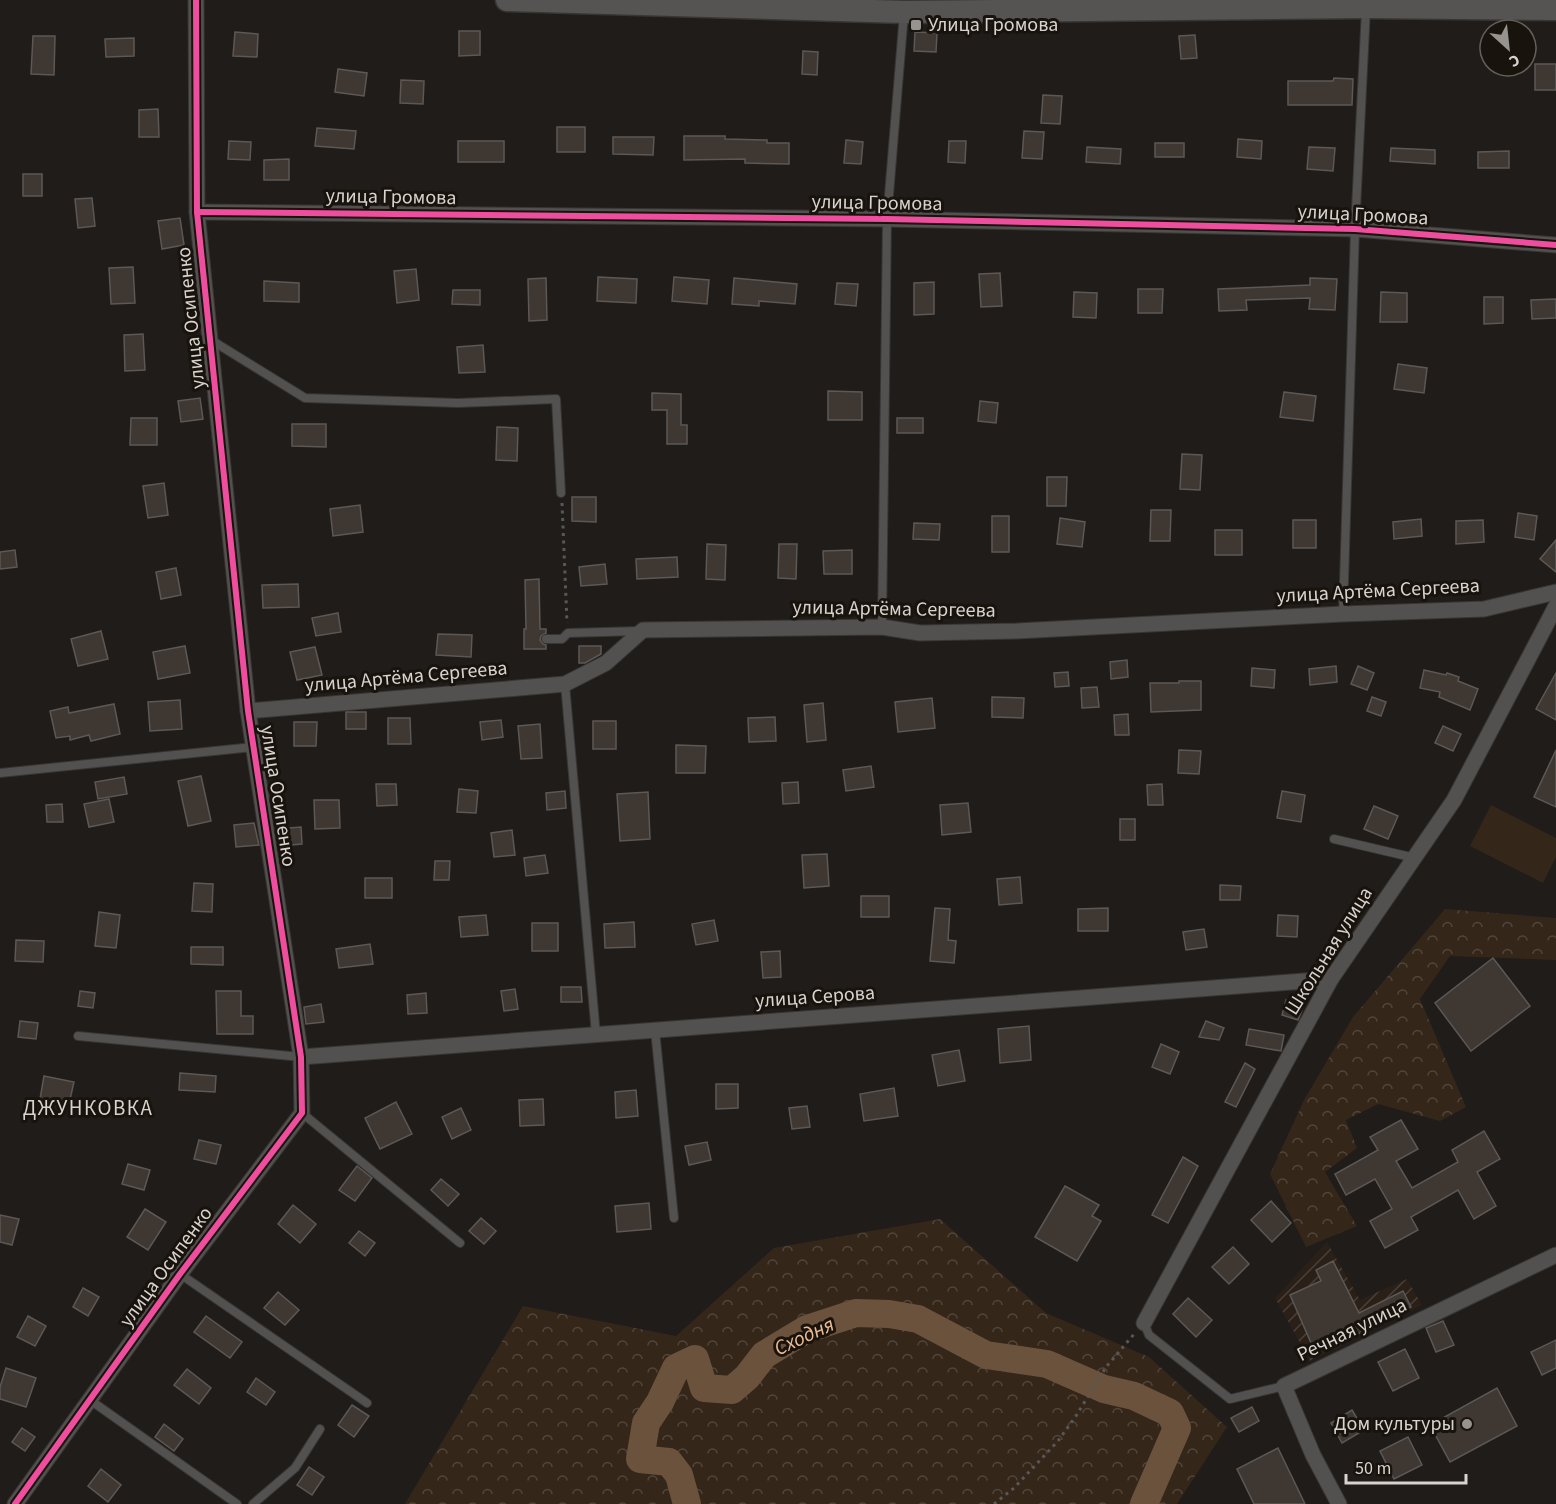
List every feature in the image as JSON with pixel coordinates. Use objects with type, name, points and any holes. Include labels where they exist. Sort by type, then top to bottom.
[{"type":"street","name":"улица Осипенко","points":[[15,1504],[180,1274],[302,1113],[301,1057],[248,711],[197,212],[196,0]]},
{"type":"street","points":[[507,0],[904,12],[1366,7],[1556,9]]},
{"type":"street","name":"улица Громова","points":[[197,212],[887,219],[1355,229],[1556,245]]},
{"type":"street","name":"улица Артёма Сергеева","points":[[248,711],[565,684],[606,663],[643,630],[882,627],[920,633],[1017,631],[1484,609],[1556,592]]},
{"type":"street","name":"Школьная улица","points":[[1144,1323],[1331,979],[1454,800],[1554,617]]},
{"type":"street","name":"улица Серова","points":[[301,1057],[1331,979]]},
{"type":"street","name":"Речная улица","points":[[1339,1504],[1313,1455],[1284,1386],[1556,1256]]},
{"type":"lane","points":[[1343,614],[1355,229],[1366,7]]},
{"type":"lane","points":[[882,627],[887,219],[904,12]]},
{"type":"lane","points":[[210,339],[305,398],[458,404],[556,399],[561,493]]},
{"type":"lane","points":[[546,639],[562,639],[568,633],[643,630]]},
{"type":"lane","points":[[565,684],[596,1035]]},
{"type":"lane","points":[[0,773],[253,747]]},
{"type":"lane","points":[[1334,839],[1415,858]]},
{"type":"lane","points":[[655,1030],[674,1218]]},
{"type":"lane","points":[[78,1036],[301,1057]]},
{"type":"lane","points":[[302,1113],[460,1243]]},
{"type":"lane","points":[[180,1274],[367,1403]]},
{"type":"lane","points":[[1144,1323],[1149,1335],[1230,1399],[1284,1386]]},
{"type":"lane","points":[[90,1400],[237,1504]]},
{"type":"lane","points":[[253,1504],[295,1468],[320,1429]]},
{"type":"path","points":[[561,493],[568,633]]},
{"type":"path","points":[[994,1504],[1014,1488],[1058,1441],[1106,1367],[1144,1323]]},
{"type":"shaded area","points":[[1327,1242],[1360,1300],[1407,1279],[1422,1305],[1310,1361],[1275,1298]]},
{"type":"green space","points":[[1491,805],[1556,838],[1556,857],[1543,883],[1470,846]]},
{"type":"green space","points":[[1445,909],[1556,918],[1556,960],[1450,956],[1420,999],[1466,1107],[1440,1121],[1378,1104],[1346,1120],[1357,1148],[1325,1172],[1357,1226],[1306,1247],[1270,1174],[1304,1100],[1353,1017]]},
{"type":"green space","points":[[940,1219],[1046,1313],[1149,1357],[1227,1427],[1177,1504],[405,1504],[523,1306],[676,1336],[774,1248]]},
{"type":"building","points":[[459,31],[480,31],[480,55],[459,56]]},
{"type":"building","points":[[235,32],[258,34],[257,57],[233,56]]},
{"type":"building","points":[[915,32],[937,33],[936,52],[914,51]]},
{"type":"building","points":[[1195,35],[1197,58],[1181,59],[1179,36]]},
{"type":"building","points":[[33,36],[55,36],[54,75],[31,74]]},
{"type":"building","points":[[134,38],[134,56],[106,57],[105,39]]},
{"type":"building","points":[[803,51],[818,52],[817,75],[802,74]]},
{"type":"building","points":[[1538,64],[1556,64],[1556,90],[1535,90]]},
{"type":"building","points":[[338,69],[367,73],[364,96],[335,92]]},
{"type":"building","points":[[1334,78],[1353,79],[1352,105],[1288,105],[1288,81],[1333,81]]},
{"type":"building","points":[[401,80],[424,81],[423,104],[400,103]]},
{"type":"building","points":[[1043,95],[1062,96],[1060,124],[1041,123]]},
{"type":"building","points":[[158,109],[159,137],[139,137],[139,110]]},
{"type":"building","points":[[557,127],[585,127],[585,152],[557,152]]},
{"type":"building","points":[[317,128],[356,131],[354,149],[315,146]]},
{"type":"building","points":[[1024,131],[1044,132],[1042,159],[1022,158]]},
{"type":"building","points":[[684,136],[725,136],[725,139],[789,143],[789,164],[745,163],[745,159],[684,160]]},
{"type":"building","points":[[613,137],[654,137],[653,155],[613,154]]},
{"type":"building","points":[[1238,139],[1262,141],[1261,159],[1237,157]]},
{"type":"building","points":[[846,140],[863,142],[861,164],[844,163]]},
{"type":"building","points":[[229,141],[251,142],[250,160],[228,159]]},
{"type":"building","points":[[458,141],[504,141],[504,162],[458,162]]},
{"type":"building","points":[[949,141],[966,141],[965,163],[948,162]]},
{"type":"building","points":[[1155,143],[1184,143],[1184,157],[1155,157]]},
{"type":"building","points":[[1087,147],[1121,149],[1120,164],[1086,162]]},
{"type":"building","points":[[1309,147],[1335,148],[1333,171],[1307,169]]},
{"type":"building","points":[[1391,148],[1435,150],[1435,164],[1390,161]]},
{"type":"building","points":[[1509,151],[1509,168],[1478,168],[1478,152]]},
{"type":"building","points":[[289,159],[289,180],[264,180],[264,160]]},
{"type":"building","points":[[23,174],[42,174],[42,196],[23,196]]},
{"type":"building","points":[[92,198],[95,226],[78,228],[75,199]]},
{"type":"building","points":[[180,218],[184,245],[162,249],[158,221]]},
{"type":"building","points":[[133,267],[135,303],[111,304],[109,268]]},
{"type":"building","points":[[416,269],[419,300],[397,303],[394,271]]},
{"type":"building","points":[[1000,273],[1002,306],[981,307],[979,274]]},
{"type":"building","points":[[598,277],[637,279],[636,303],[597,301]]},
{"type":"building","points":[[674,277],[709,280],[707,304],[672,301]]},
{"type":"building","points":[[546,278],[547,320],[529,321],[528,279]]},
{"type":"building","points":[[734,278],[797,284],[795,304],[759,301],[759,306],[732,304]]},
{"type":"building","points":[[1310,278],[1337,279],[1335,310],[1309,309],[1310,298],[1246,300],[1247,310],[1219,311],[1218,289],[1310,285]]},
{"type":"building","points":[[264,281],[299,283],[299,302],[264,301]]},
{"type":"building","points":[[934,282],[934,314],[914,315],[914,283]]},
{"type":"building","points":[[837,283],[858,284],[856,306],[835,304]]},
{"type":"building","points":[[1138,289],[1163,289],[1162,313],[1138,313]]},
{"type":"building","points":[[453,290],[480,290],[480,305],[452,304]]},
{"type":"building","points":[[1074,292],[1097,293],[1096,318],[1073,317]]},
{"type":"building","points":[[1381,292],[1407,293],[1407,322],[1380,322]]},
{"type":"building","points":[[1484,297],[1503,297],[1503,323],[1484,324]]},
{"type":"building","points":[[1556,299],[1556,318],[1532,319],[1531,300]]},
{"type":"building","points":[[143,334],[145,370],[125,371],[124,335]]},
{"type":"building","points":[[483,345],[485,372],[459,373],[457,347]]},
{"type":"building","points":[[1398,364],[1427,368],[1424,393],[1394,389]]},
{"type":"building","points":[[828,391],[862,392],[862,420],[828,420]]},
{"type":"building","points":[[1284,392],[1316,396],[1313,421],[1280,417]]},
{"type":"building","points":[[652,393],[681,394],[681,425],[687,425],[687,444],[667,444],[667,410],[652,410]]},
{"type":"building","points":[[200,398],[203,419],[181,422],[178,401]]},
{"type":"building","points":[[980,401],[998,403],[996,423],[978,421]]},
{"type":"building","points":[[131,418],[157,418],[157,445],[130,445]]},
{"type":"building","points":[[897,418],[923,418],[923,433],[897,433]]},
{"type":"building","points":[[292,424],[326,424],[326,447],[292,446]]},
{"type":"building","points":[[497,427],[518,428],[517,461],[496,460]]},
{"type":"building","points":[[1182,454],[1202,455],[1200,490],[1180,489]]},
{"type":"building","points":[[1047,477],[1067,477],[1066,506],[1047,506]]},
{"type":"building","points":[[164,483],[168,515],[148,518],[143,486]]},
{"type":"building","points":[[572,497],[596,497],[596,522],[572,521]]},
{"type":"building","points":[[360,505],[363,532],[333,536],[330,509]]},
{"type":"building","points":[[1151,510],[1171,510],[1170,541],[1150,541]]},
{"type":"building","points":[[1518,513],[1537,516],[1534,540],[1515,537]]},
{"type":"building","points":[[992,516],[1009,516],[1009,552],[992,552]]},
{"type":"building","points":[[1060,518],[1085,522],[1082,547],[1057,544]]},
{"type":"building","points":[[1421,519],[1422,536],[1394,539],[1393,522]]},
{"type":"building","points":[[1293,520],[1316,520],[1316,548],[1293,548]]},
{"type":"building","points":[[1483,520],[1484,542],[1456,544],[1456,521]]},
{"type":"building","points":[[914,523],[940,524],[939,540],[913,539]]},
{"type":"building","points":[[1215,530],[1242,530],[1242,555],[1215,555]]},
{"type":"building","points":[[1556,540],[1556,572],[1540,559]]},
{"type":"building","points":[[707,544],[726,545],[725,580],[706,579]]},
{"type":"building","points":[[779,544],[797,544],[796,579],[778,578]]},
{"type":"building","points":[[15,550],[17,567],[0,569],[0,552]]},
{"type":"building","points":[[852,550],[852,574],[824,574],[823,551]]},
{"type":"building","points":[[677,557],[678,577],[637,579],[636,559]]},
{"type":"building","points":[[605,564],[607,584],[581,586],[579,567]]},
{"type":"building","points":[[176,568],[181,595],[161,599],[156,572]]},
{"type":"building","points":[[539,579],[540,629],[546,629],[546,633],[541,636],[540,640],[546,645],[546,649],[524,649],[525,580]]},
{"type":"building","points":[[298,584],[299,607],[263,608],[262,585]]},
{"type":"building","points":[[338,613],[341,632],[316,636],[312,618]]},
{"type":"building","points":[[101,631],[108,659],[78,666],[71,639]]},
{"type":"building","points":[[438,634],[472,635],[471,657],[436,655]]},
{"type":"building","points":[[185,646],[190,673],[158,679],[153,652]]},
{"type":"building","points":[[579,646],[601,646],[601,654],[585,663],[579,663]]},
{"type":"building","points":[[315,647],[322,675],[297,680],[290,652]]},
{"type":"building","points":[[1127,660],[1128,677],[1111,679],[1110,662]]},
{"type":"building","points":[[1336,666],[1337,682],[1310,685],[1309,669]]},
{"type":"building","points":[[1358,666],[1374,673],[1367,690],[1351,684]]},
{"type":"building","points":[[1252,668],[1275,670],[1274,688],[1251,686]]},
{"type":"building","points":[[1424,670],[1459,677],[1458,681],[1478,689],[1470,710],[1439,697],[1440,692],[1420,688]]},
{"type":"building","points":[[1068,672],[1069,686],[1055,687],[1054,673]]},
{"type":"building","points":[[1556,673],[1556,720],[1536,709]]},
{"type":"building","points":[[1179,681],[1201,681],[1201,710],[1151,712],[1150,683],[1179,683]]},
{"type":"building","points":[[1097,687],[1099,707],[1082,708],[1081,688]]},
{"type":"building","points":[[992,697],[1024,698],[1023,718],[992,717]]},
{"type":"building","points":[[1372,697],[1386,702],[1381,716],[1367,711]]},
{"type":"building","points":[[932,698],[935,728],[898,732],[895,702]]},
{"type":"building","points":[[180,700],[182,729],[150,731],[148,702]]},
{"type":"building","points":[[823,703],[826,740],[807,742],[804,705]]},
{"type":"building","points":[[114,704],[120,734],[91,741],[89,735],[70,740],[70,736],[56,738],[50,711],[68,707],[69,713]]},
{"type":"building","points":[[346,712],[366,712],[366,729],[346,729]]},
{"type":"building","points":[[1128,714],[1129,735],[1115,735],[1114,715]]},
{"type":"building","points":[[775,717],[776,741],[749,742],[748,718]]},
{"type":"building","points":[[388,718],[410,718],[411,744],[388,744]]},
{"type":"building","points":[[501,720],[503,737],[482,740],[480,722]]},
{"type":"building","points":[[593,721],[616,721],[616,749],[593,749]]},
{"type":"building","points":[[294,722],[317,722],[316,746],[294,746]]},
{"type":"building","points":[[540,724],[542,758],[521,759],[518,726]]},
{"type":"building","points":[[1443,726],[1461,734],[1453,751],[1435,743]]},
{"type":"building","points":[[676,745],[706,746],[705,773],[676,773]]},
{"type":"building","points":[[1179,750],[1201,751],[1199,774],[1178,773]]},
{"type":"building","points":[[1556,750],[1556,807],[1534,797]]},
{"type":"building","points":[[871,766],[874,787],[846,791],[843,770]]},
{"type":"building","points":[[201,776],[211,821],[188,826],[178,781]]},
{"type":"building","points":[[124,777],[127,794],[98,799],[95,782]]},
{"type":"building","points":[[798,782],[799,803],[783,804],[782,783]]},
{"type":"building","points":[[376,784],[396,784],[397,805],[377,806]]},
{"type":"building","points":[[1162,784],[1163,805],[1148,805],[1147,785]]},
{"type":"building","points":[[459,789],[478,791],[476,813],[457,812]]},
{"type":"building","points":[[565,791],[566,808],[547,810],[546,793]]},
{"type":"building","points":[[1282,791],[1305,795],[1301,822],[1277,818]]},
{"type":"building","points":[[648,792],[650,839],[620,841],[617,794]]},
{"type":"building","points":[[109,799],[114,822],[89,827],[84,804]]},
{"type":"building","points":[[314,800],[339,800],[340,828],[315,829]]},
{"type":"building","points":[[968,803],[971,832],[942,835],[940,805]]},
{"type":"building","points":[[62,804],[63,822],[47,822],[46,805]]},
{"type":"building","points":[[1374,806],[1398,816],[1388,839],[1364,829]]},
{"type":"building","points":[[1120,819],[1135,819],[1135,840],[1120,840]]},
{"type":"building","points":[[254,823],[259,845],[236,847],[234,825]]},
{"type":"building","points":[[301,827],[302,844],[279,846],[276,829]]},
{"type":"building","points":[[512,830],[515,855],[494,857],[491,833]]},
{"type":"building","points":[[827,854],[829,886],[804,888],[802,855]]},
{"type":"building","points":[[545,855],[548,873],[526,876],[524,858]]},
{"type":"building","points":[[435,861],[450,861],[449,880],[434,880]]},
{"type":"building","points":[[1020,877],[1022,903],[999,905],[997,879]]},
{"type":"building","points":[[365,878],[392,878],[392,898],[365,898]]},
{"type":"building","points":[[194,883],[213,884],[212,912],[192,911]]},
{"type":"building","points":[[1220,885],[1241,886],[1240,900],[1220,900]]},
{"type":"building","points":[[861,896],[889,896],[889,917],[861,917]]},
{"type":"building","points":[[935,908],[950,909],[948,940],[956,941],[954,963],[930,961]]},
{"type":"building","points":[[1108,908],[1108,931],[1078,931],[1078,909]]},
{"type":"building","points":[[99,912],[120,915],[116,948],[95,946]]},
{"type":"building","points":[[486,915],[488,935],[461,937],[459,917]]},
{"type":"building","points":[[1278,915],[1298,916],[1297,937],[1277,936]]},
{"type":"building","points":[[714,920],[718,941],[696,945],[692,924]]},
{"type":"building","points":[[634,922],[635,947],[605,948],[604,924]]},
{"type":"building","points":[[532,923],[558,923],[558,951],[532,951]]},
{"type":"building","points":[[1204,929],[1207,947],[1186,950],[1183,932]]},
{"type":"building","points":[[16,940],[44,941],[43,962],[15,961]]},
{"type":"building","points":[[370,944],[373,964],[339,968],[336,949]]},
{"type":"building","points":[[191,947],[223,947],[223,965],[191,964]]},
{"type":"building","points":[[780,951],[781,977],[763,978],[761,952]]},
{"type":"building","points":[[1493,958],[1530,1006],[1471,1051],[1435,1003]]},
{"type":"building","points":[[561,987],[581,987],[582,1002],[561,1002]]},
{"type":"building","points":[[515,989],[518,1009],[504,1011],[501,991]]},
{"type":"building","points":[[80,991],[95,993],[93,1008],[78,1006]]},
{"type":"building","points":[[216,991],[241,991],[241,1016],[253,1016],[253,1034],[217,1034]]},
{"type":"building","points":[[426,993],[427,1013],[408,1014],[407,995]]},
{"type":"building","points":[[1286,1000],[1304,1005],[1298,1020],[1282,1015]]},
{"type":"building","points":[[321,1004],[324,1022],[306,1024],[304,1007]]},
{"type":"building","points":[[20,1021],[38,1023],[36,1039],[18,1037]]},
{"type":"building","points":[[1206,1021],[1224,1028],[1219,1040],[1199,1037]]},
{"type":"building","points":[[1029,1026],[1031,1060],[1000,1063],[998,1029]]},
{"type":"building","points":[[1249,1029],[1284,1035],[1281,1051],[1246,1045]]},
{"type":"building","points":[[1161,1044],[1179,1052],[1170,1074],[1152,1067]]},
{"type":"building","points":[[959,1050],[965,1081],[938,1086],[932,1055]]},
{"type":"building","points":[[1245,1063],[1255,1069],[1236,1107],[1225,1102]]},
{"type":"building","points":[[180,1073],[216,1076],[215,1092],[179,1090]]},
{"type":"building","points":[[44,1076],[74,1082],[69,1104],[40,1099]]},
{"type":"building","points":[[716,1084],[738,1084],[738,1108],[716,1109]]},
{"type":"building","points":[[894,1088],[898,1116],[864,1121],[860,1094]]},
{"type":"building","points":[[636,1090],[638,1116],[616,1118],[615,1092]]},
{"type":"building","points":[[543,1099],[544,1125],[520,1126],[519,1100]]},
{"type":"building","points":[[396,1102],[412,1134],[380,1149],[365,1118]]},
{"type":"building","points":[[807,1106],[810,1127],[792,1129],[789,1108]]},
{"type":"building","points":[[461,1108],[471,1130],[452,1139],[442,1117]]},
{"type":"building","points":[[1401,1120],[1418,1149],[1396,1161],[1412,1188],[1458,1162],[1452,1150],[1484,1131],[1500,1159],[1477,1172],[1496,1206],[1474,1219],[1458,1190],[1411,1217],[1418,1230],[1385,1248],[1370,1221],[1392,1209],[1375,1179],[1346,1195],[1335,1174],[1378,1150],[1370,1137]]},
{"type":"building","points":[[199,1140],[221,1145],[216,1164],[194,1159]]},
{"type":"building","points":[[707,1142],[711,1160],[689,1165],[685,1146]]},
{"type":"building","points":[[1183,1157],[1198,1166],[1168,1223],[1152,1215]]},
{"type":"building","points":[[128,1164],[150,1170],[144,1190],[122,1184]]},
{"type":"building","points":[[357,1166],[372,1178],[355,1201],[339,1190]]},
{"type":"building","points":[[441,1179],[459,1194],[448,1206],[431,1190]]},
{"type":"building","points":[[1065,1186],[1099,1205],[1092,1216],[1101,1221],[1077,1261],[1035,1237]]},
{"type":"building","points":[[1271,1201],[1291,1223],[1272,1242],[1251,1220]]},
{"type":"building","points":[[649,1203],[651,1229],[617,1232],[615,1206]]},
{"type":"building","points":[[293,1205],[316,1224],[300,1243],[278,1224]]},
{"type":"building","points":[[145,1209],[166,1222],[148,1250],[127,1237]]},
{"type":"building","points":[[0,1215],[19,1219],[12,1245],[0,1242]]},
{"type":"building","points":[[481,1218],[496,1231],[484,1244],[469,1231]]},
{"type":"building","points":[[359,1231],[375,1243],[365,1256],[349,1243]]},
{"type":"building","points":[[1233,1247],[1249,1264],[1229,1284],[1212,1267]]},
{"type":"building","points":[[1333,1261],[1359,1313],[1403,1291],[1411,1307],[1350,1338],[1349,1336],[1315,1352],[1290,1295],[1321,1281],[1316,1270]]},
{"type":"building","points":[[83,1288],[99,1297],[88,1316],[73,1307]]},
{"type":"building","points":[[278,1292],[299,1310],[285,1325],[264,1308]]},
{"type":"building","points":[[1188,1298],[1212,1320],[1196,1337],[1173,1314]]},
{"type":"building","points":[[28,1316],[46,1326],[35,1346],[17,1337]]},
{"type":"building","points":[[206,1316],[242,1342],[230,1358],[194,1332]]},
{"type":"building","points":[[1443,1321],[1454,1345],[1436,1352],[1426,1328]]},
{"type":"building","points":[[1556,1340],[1556,1368],[1542,1375],[1531,1352]]},
{"type":"building","points":[[1405,1349],[1419,1378],[1393,1391],[1378,1362]]},
{"type":"building","points":[[6,1368],[36,1378],[26,1407],[0,1399],[0,1387]]},
{"type":"building","points":[[187,1369],[211,1388],[199,1404],[174,1385]]},
{"type":"building","points":[[256,1378],[275,1392],[266,1405],[247,1392]]},
{"type":"building","points":[[1497,1388],[1517,1426],[1450,1462],[1430,1425]]},
{"type":"building","points":[[352,1405],[369,1416],[354,1437],[338,1425]]},
{"type":"building","points":[[1252,1407],[1259,1421],[1239,1432],[1231,1418]]},
{"type":"building","points":[[1352,1410],[1364,1430],[1342,1443],[1331,1423]]},
{"type":"building","points":[[164,1424],[183,1439],[174,1451],[155,1437]]},
{"type":"building","points":[[22,1428],[35,1437],[25,1451],[12,1442]]},
{"type":"building","points":[[1408,1437],[1422,1465],[1394,1479],[1380,1451]]},
{"type":"building","points":[[1278,1448],[1305,1504],[1254,1504],[1237,1469]]},
{"type":"building","points":[[309,1467],[324,1477],[312,1495],[297,1485]]},
{"type":"building","points":[[101,1469],[121,1485],[108,1502],[88,1486]]},
{"type":"waterway","name":"Сходня","points":[[687,1504],[679,1475],[669,1462],[640,1459],[646,1423],[660,1402],[676,1368],[695,1359],[704,1388],[732,1390],[747,1377],[764,1355],[807,1329],[856,1313],[889,1314],[918,1319],[986,1355],[1047,1364],[1104,1389],[1134,1396],[1170,1413],[1177,1428],[1144,1504]]},
{"type":"cycle path","points":[[15,1504],[180,1274],[302,1113],[301,1057],[248,711],[197,212],[196,0]]},
{"type":"cycle path","points":[[197,212],[887,219],[1355,229],[1556,245]]},
{"type":"place","name":"Улица Громова","points":[[916,25]]},
{"type":"place","name":"Дом культуры","points":[[1467,1424]]},
{"type":"district","name":"ДЖУНКОВКА","points":[[88,1108]]}]
